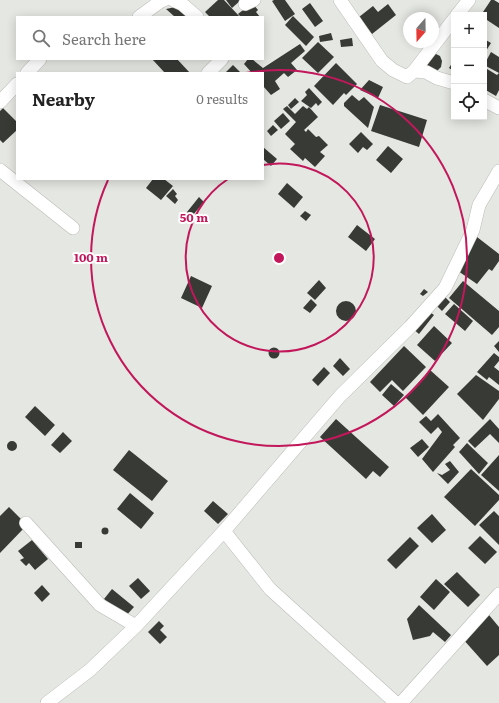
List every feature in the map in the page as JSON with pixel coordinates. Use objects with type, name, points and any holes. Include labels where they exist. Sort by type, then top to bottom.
[{"type":"street","points":[[140,16],[164,0]]},
{"type":"street","points":[[173,0],[182,4],[196,16]]},
{"type":"street","points":[[340,0],[382,61],[393,70],[407,77],[414,71],[451,23]]},
{"type":"street","points":[[459,12],[468,0]]},
{"type":"street","points":[[28,72],[39,60]]},
{"type":"street","points":[[209,72],[221,60]]},
{"type":"street","points":[[414,71],[426,72],[437,78],[451,82]]},
{"type":"street","points":[[0,102],[16,85]]},
{"type":"street","points":[[487,102],[499,108]]},
{"type":"street","points":[[47,703],[90,670],[136,626],[224,531],[340,396],[410,327],[445,288],[473,230],[479,205],[499,171]]},
{"type":"street","points":[[3,177],[73,228]]},
{"type":"street","points":[[26,523],[100,605],[136,626]]},
{"type":"street","points":[[224,531],[270,589],[396,703]]},
{"type":"street","points":[[401,703],[499,594]]},
{"type":"building","points":[[218,0],[224,0],[239,16],[209,16],[205,12]]},
{"type":"building","points":[[226,0],[241,0],[232,8]]},
{"type":"building","points":[[285,0],[295,14],[285,21],[272,1]]},
{"type":"building","points":[[491,0],[499,3],[499,28],[487,20],[487,12],[483,12]]},
{"type":"building","points":[[252,3],[258,10],[256,12],[259,16],[240,16],[238,14]]},
{"type":"building","points":[[310,3],[323,21],[315,27],[302,9]]},
{"type":"building","points":[[388,4],[396,15],[372,34],[359,17],[373,6],[378,12]]},
{"type":"building","points":[[180,6],[191,16],[174,16],[166,9]]},
{"type":"building","points":[[293,16],[314,37],[306,46],[285,25]]},
{"type":"building","points":[[331,33],[333,40],[320,42],[319,36]]},
{"type":"building","points":[[352,38],[353,46],[341,47],[340,40]]},
{"type":"building","points":[[487,41],[491,43],[487,49]]},
{"type":"building","points":[[318,42],[334,57],[318,73],[302,58]]},
{"type":"building","points":[[300,44],[305,51],[291,63],[297,70],[288,77],[284,73],[275,81],[280,89],[271,95],[264,87],[264,72],[251,72],[244,64],[247,60],[253,60],[263,68]]},
{"type":"building","points":[[491,52],[499,57],[499,73],[487,67],[487,59]]},
{"type":"building","points":[[434,53],[440,56],[442,61],[441,67],[437,71],[425,65]]},
{"type":"building","points":[[153,60],[178,60],[189,72],[164,72]]},
{"type":"building","points":[[336,63],[357,84],[346,95],[344,93],[333,105],[314,86]]},
{"type":"building","points":[[233,65],[240,72],[226,72]]},
{"type":"building","points":[[487,69],[497,75],[499,73],[499,90],[496,96],[487,91]]},
{"type":"building","points":[[369,80],[383,87],[378,98],[360,90]]},
{"type":"building","points":[[309,88],[322,102],[318,106],[316,103],[311,108],[301,101],[307,95],[305,92]]},
{"type":"building","points":[[352,95],[359,101],[364,97],[374,107],[368,128],[344,106],[344,103]]},
{"type":"building","points":[[295,98],[299,102],[291,109],[288,105]]},
{"type":"building","points":[[380,105],[427,120],[419,147],[371,131]]},
{"type":"building","points":[[287,106],[295,114],[303,106],[307,109],[309,107],[318,117],[304,130],[306,132],[308,129],[316,137],[319,136],[328,145],[320,152],[325,156],[315,167],[305,158],[303,161],[290,149],[295,144],[285,134],[296,122],[283,109]]},
{"type":"building","points":[[3,108],[16,121],[16,131],[3,143],[0,140],[0,111]]},
{"type":"building","points":[[283,113],[290,121],[281,129],[274,121]]},
{"type":"building","points":[[273,125],[278,130],[271,136],[267,131]]},
{"type":"building","points":[[361,132],[373,144],[367,150],[363,147],[358,153],[349,144]]},
{"type":"building","points":[[388,146],[403,159],[391,173],[376,160]]},
{"type":"building","points":[[264,148],[277,159],[271,166],[264,160]]},
{"type":"building","points":[[152,180],[165,180],[173,186],[161,200],[146,188]]},
{"type":"building","points":[[287,183],[303,197],[294,208],[278,194]]},
{"type":"building","points":[[173,189],[177,194],[175,196],[178,200],[175,204],[166,196]]},
{"type":"building","points":[[199,197],[204,202],[188,221],[183,217]]},
{"type":"building","points":[[305,211],[311,215],[306,221],[300,216]]},
{"type":"building","points":[[357,225],[375,239],[366,251],[348,237]]},
{"type":"building","points":[[477,237],[499,254],[499,261],[492,271],[489,269],[477,284],[458,271]]},
{"type":"building","points":[[191,276],[212,286],[202,308],[181,298]]},
{"type":"building","points":[[319,280],[326,288],[315,300],[307,293]]},
{"type":"building","points":[[463,281],[499,311],[499,327],[492,335],[449,298]]},
{"type":"building","points":[[424,289],[428,292],[423,296],[420,294]]},
{"type":"building","points":[[444,296],[450,302],[442,311],[436,305]]},
{"type":"building","points":[[311,299],[317,305],[310,313],[303,308]]},
{"type":"building","points":[[342,301],[350,301],[356,307],[356,315],[350,321],[342,321],[336,315],[336,307]]},
{"type":"building","points":[[454,304],[473,321],[465,331],[445,314]]},
{"type":"building","points":[[427,310],[434,315],[419,334],[412,328]]},
{"type":"building","points":[[434,326],[452,343],[435,361],[417,345]]},
{"type":"building","points":[[499,341],[499,352],[494,346]]},
{"type":"building","points":[[404,346],[426,367],[403,391],[392,380],[380,392],[370,382]]},
{"type":"building","points":[[272,348],[276,348],[278,349],[278,357],[272,358],[269,355],[269,351]]},
{"type":"building","points":[[494,353],[499,357],[499,361],[494,367],[499,371],[499,385],[489,377],[487,380],[477,372]]},
{"type":"building","points":[[340,358],[350,369],[343,376],[333,366]]},
{"type":"building","points":[[324,367],[330,373],[318,386],[312,380]]},
{"type":"building","points":[[430,370],[449,387],[423,415],[405,397]]},
{"type":"building","points":[[476,375],[499,391],[499,399],[483,420],[457,394]]},
{"type":"building","points":[[391,384],[404,395],[394,406],[382,395]]},
{"type":"building","points":[[35,406],[55,425],[45,436],[25,417]]},
{"type":"building","points":[[438,414],[460,438],[453,445],[455,447],[433,472],[422,459],[442,432],[438,427],[431,434],[419,422],[426,416],[431,421]]},
{"type":"building","points":[[336,419],[389,467],[380,477],[373,471],[366,479],[320,437]]},
{"type":"building","points":[[490,419],[499,429],[499,443],[490,434],[475,448],[468,441]]},
{"type":"building","points":[[63,432],[72,441],[60,453],[51,445]]},
{"type":"building","points":[[422,439],[429,447],[418,457],[410,448]]},
{"type":"building","points":[[12,441],[17,446],[12,451],[7,446]]},
{"type":"building","points":[[467,443],[488,463],[479,474],[459,452]]},
{"type":"building","points":[[129,450],[168,481],[152,501],[113,470]]},
{"type":"building","points":[[499,455],[499,491],[481,475]]},
{"type":"building","points":[[450,461],[459,472],[448,484],[437,473],[442,475],[450,470],[445,464]]},
{"type":"building","points":[[471,469],[499,495],[499,500],[475,526],[444,497]]},
{"type":"building","points":[[130,493],[154,513],[141,529],[117,509]]},
{"type":"building","points":[[213,501],[228,514],[218,524],[204,511]]},
{"type":"building","points":[[9,507],[27,525],[0,553],[0,516]]},
{"type":"building","points":[[494,511],[499,516],[499,545],[479,525]]},
{"type":"building","points":[[432,514],[446,530],[432,543],[417,528]]},
{"type":"building","points":[[105,527],[108,528],[108,534],[105,535],[102,534],[101,531],[102,528]]},
{"type":"building","points":[[480,536],[497,552],[485,564],[468,548]]},
{"type":"building","points":[[410,537],[419,546],[396,569],[387,560]]},
{"type":"building","points":[[32,540],[48,559],[35,570],[29,563],[26,566],[20,560],[24,558],[18,551]]},
{"type":"building","points":[[75,542],[82,542],[82,548],[75,548]]},
{"type":"building","points":[[457,572],[480,595],[468,607],[444,584]]},
{"type":"building","points":[[138,578],[150,591],[141,599],[129,586]]},
{"type":"building","points":[[436,579],[450,592],[434,610],[420,597]]},
{"type":"building","points":[[42,585],[50,594],[42,602],[34,593]]},
{"type":"building","points":[[112,589],[134,607],[125,617],[104,599]]},
{"type":"building","points":[[419,605],[451,635],[445,642],[433,632],[430,636],[413,640],[407,619]]},
{"type":"building","points":[[489,615],[499,627],[499,655],[487,666],[462,638]]},
{"type":"building","points":[[159,621],[164,626],[160,630],[167,637],[160,644],[148,632]]}]
